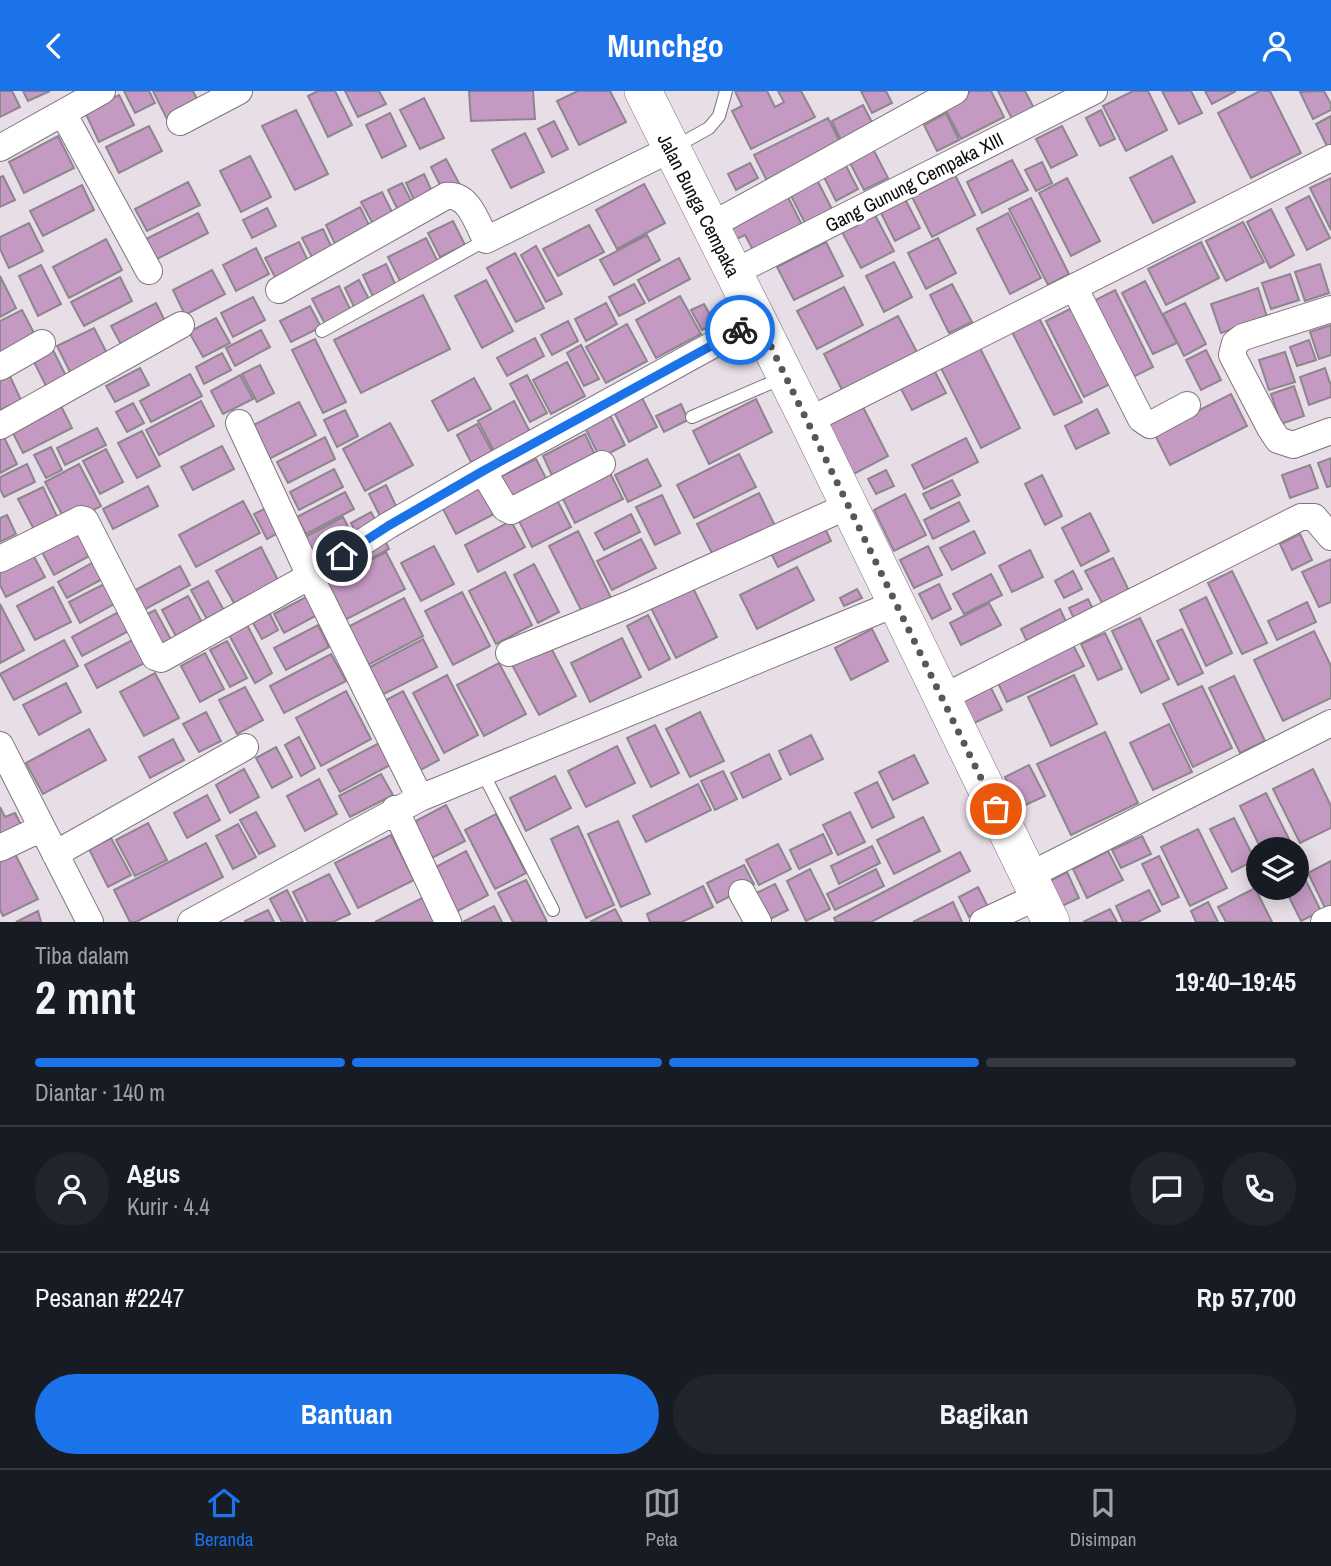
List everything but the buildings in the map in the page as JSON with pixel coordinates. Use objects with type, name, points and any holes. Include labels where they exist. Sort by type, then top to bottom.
[{"type":"street","points":[[0,148],[102,91]]},
{"type":"street","points":[[180,122],[239,91]]},
{"type":"street","name":"Jalan Bunga Cempaka","points":[[643,91],[850,505],[1039,898]]},
{"type":"street","points":[[710,226],[955,91]]},
{"type":"street","name":"Gang Gunung Cempaka XIII","points":[[733,273],[1094,91]]},
{"type":"street","points":[[63,113],[149,271]]},
{"type":"street","points":[[279,290],[446,196],[454,195],[463,199],[486,240],[671,149]]},
{"type":"street","points":[[808,421],[1331,158]]},
{"type":"street","points":[[1074,287],[1140,419],[1150,425],[1187,405]]},
{"type":"street","points":[[1331,309],[1243,337],[1235,343],[1232,355],[1278,440],[1293,445],[1331,431]]},
{"type":"street","points":[[0,559],[81,519],[85,520],[155,657],[161,659],[310,576],[388,526],[483,471],[758,320]]},
{"type":"street","points":[[0,426],[181,325]]},
{"type":"street","points":[[0,367],[42,343]]},
{"type":"street","points":[[239,423],[310,576],[420,798]]},
{"type":"street","points":[[483,471],[505,508],[510,511],[602,464]]},
{"type":"street","points":[[509,653],[630,604],[850,505]]},
{"type":"street","points":[[943,698],[1301,517],[1314,517],[1331,537]]},
{"type":"street","points":[[191,922],[420,798],[897,603]]},
{"type":"street","points":[[983,922],[1039,898],[1331,723]]},
{"type":"street","points":[[0,745],[55,854],[84,920]]},
{"type":"street","points":[[55,854],[245,747]]},
{"type":"street","points":[[396,809],[448,922]]},
{"type":"street","points":[[0,848],[42,828]]},
{"type":"street","points":[[741,893],[758,922]]},
{"type":"street","points":[[1324,922],[1331,919]]},
{"type":"lane","points":[[671,149],[709,128],[719,116],[726,91]]},
{"type":"lane","points":[[322,331],[486,240]]},
{"type":"lane","points":[[692,417],[785,376]]},
{"type":"lane","points":[[483,773],[552,909]]},
{"type":"way so far","points":[[740,330],[758,320],[996,809]]},
{"type":"route","points":[[342,556],[483,471],[740,330]]}]
